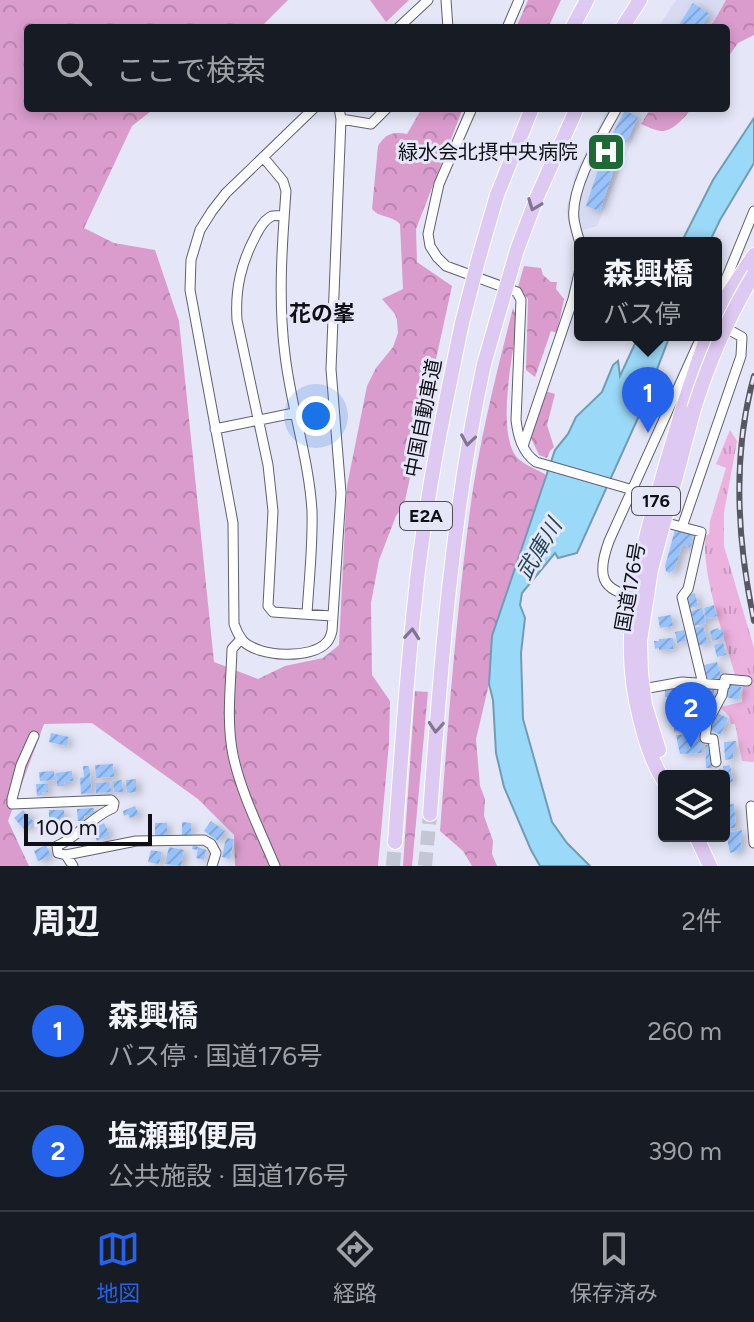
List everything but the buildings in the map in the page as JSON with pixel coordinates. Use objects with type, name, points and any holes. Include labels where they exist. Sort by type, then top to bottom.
[{"type":"highway","points":[[574,24],[587,0]]},
{"type":"highway","points":[[625,24],[640,0]]},
{"type":"highway","name":"中国自動車道","points":[[395,842],[415,598],[436,448],[479,257],[497,195],[530,112]]},
{"type":"highway","name":"E2A","points":[[430,814],[452,549],[471,426],[484,364],[517,250],[575,112]]},
{"type":"highway","points":[[722,306],[754,255]]},
{"type":"highway","name":"国道176号","points":[[722,333],[754,274]]},
{"type":"highway","name":"国道176号","points":[[668,770],[649,717],[643,689],[640,597],[651,570],[663,522],[704,341]]},
{"type":"highway","name":"国道176号","points":[[658,770],[643,730],[630,674],[629,640],[640,597],[653,513],[688,408],[718,341]]},
{"type":"highway","points":[[699,842],[710,866]]},
{"type":"street","points":[[402,24],[428,0]]},
{"type":"street","points":[[446,0],[448,24]]},
{"type":"street","points":[[509,24],[519,0]]},
{"type":"street","points":[[310,112],[226,193],[200,230],[191,260],[190,290],[233,523],[234,624],[241,639],[266,653],[316,649],[327,643],[332,631],[341,493],[331,369],[340,114],[371,124],[383,112]]},
{"type":"street","points":[[470,112],[439,184],[428,234],[430,246],[446,266],[517,292],[521,300],[516,420],[518,434],[530,457],[536,462],[633,490]]},
{"type":"street","points":[[578,237],[573,218],[580,183],[615,112]]},
{"type":"street","points":[[263,157],[283,181],[286,191],[281,314],[294,413],[310,482],[312,514],[307,614]]},
{"type":"street","points":[[722,289],[754,211]]},
{"type":"street","points":[[284,216],[273,215],[259,230],[239,277],[236,298],[237,320],[268,465],[273,511],[268,606],[273,612],[332,616]]},
{"type":"street","points":[[523,446],[574,295]]},
{"type":"street","points":[[682,527],[741,356],[742,337],[722,324]]},
{"type":"street","points":[[640,597],[618,592],[605,582],[601,570],[605,553],[702,341]]},
{"type":"street","points":[[215,429],[294,413]]},
{"type":"street","points":[[663,522],[701,532],[688,589],[682,597],[703,684]]},
{"type":"street","points":[[241,639],[232,649],[232,746],[242,787],[275,866]]},
{"type":"street","points":[[716,762],[713,739],[705,738],[707,723],[722,695],[725,679],[747,681]]},
{"type":"street","points":[[643,689],[682,682],[725,685]]},
{"type":"street","points":[[34,736],[21,765],[12,804],[111,800],[114,803],[113,808],[103,812],[71,840],[57,846],[58,853],[66,855],[136,841],[204,840],[211,844],[216,853],[212,866]]},
{"type":"street","points":[[751,806],[754,843]]},
{"type":"street","points":[[66,855],[73,866]]},
{"type":"shaded area","points":[[676,0],[726,0],[711,24],[661,24]]},
{"type":"shaded area","name":"緑水会北摂中央病院","points":[[606,112],[648,112],[635,133],[597,226],[571,233],[566,211],[576,171]]},
{"type":"green space","points":[[0,0],[288,0],[264,24],[24,24],[24,112],[150,112],[132,126],[84,228],[114,243],[155,250],[179,321],[214,662],[258,679],[285,666],[323,658],[339,645],[347,486],[367,386],[376,368],[393,347],[398,333],[395,314],[382,299],[403,289],[400,224],[372,209],[378,146],[390,134],[407,134],[420,112],[461,112],[416,229],[417,262],[452,286],[404,505],[396,516],[379,560],[371,603],[372,675],[390,701],[378,866],[235,866],[234,835],[198,799],[92,723],[44,724],[8,821],[29,866],[0,866]]},
{"type":"green space","points":[[370,0],[409,0],[386,22]]},
{"type":"green space","points":[[528,0],[561,0],[550,24],[518,24]]},
{"type":"green space","points":[[726,0],[754,0],[754,35],[738,43],[730,54],[730,24],[713,23]]},
{"type":"green space","points":[[648,112],[688,112],[674,127],[665,131],[641,124]]},
{"type":"green space","points":[[524,266],[541,268],[543,275],[551,282],[557,282],[556,289],[564,299],[557,333],[551,331],[535,377],[526,370],[528,299],[518,287]]},
{"type":"green space","points":[[513,308],[518,320],[510,369],[507,427],[515,455],[546,475],[492,636],[489,684],[476,739],[480,786],[485,799],[484,816],[493,841],[492,854],[497,866],[472,866],[463,851],[440,831],[456,630],[470,510],[483,434]]},
{"type":"green space","points":[[545,391],[555,394],[547,425],[554,447],[547,458],[539,455],[531,438]]},
{"type":"green space","points":[[730,430],[737,441],[724,513],[724,546],[754,648],[754,762],[742,761],[735,724],[731,724],[729,716],[720,707],[742,702],[743,684],[749,683],[747,676],[736,679],[715,608],[705,554],[705,536],[709,534],[726,468],[716,464]]},
{"type":"green space","points":[[415,691],[428,692],[412,866],[403,866]]},
{"type":"water","points":[[754,118],[754,163],[712,237],[684,237],[713,180]]},
{"type":"water","name":"武庫川","points":[[636,341],[668,341],[642,409],[577,553],[558,558],[555,553],[522,593],[520,605],[525,618],[521,653],[523,719],[552,822],[590,866],[540,866],[504,787],[496,753],[489,684],[492,636],[555,450],[576,417],[602,392],[613,365],[618,361],[620,376]]},
{"type":"tunnel","points":[[425,866],[430,814]]},
{"type":"tunnel","points":[[393,866],[395,842]]},
{"type":"railway","points":[[754,376],[742,436],[739,498],[744,560],[754,621]]},
{"type":"place","name":"緑水会北摂中央病院","points":[[606,152]]},
{"type":"place","name":"森興橋","points":[[648,433]]},
{"type":"place","name":"塩瀬郵便局","points":[[691,748]]},
{"type":"district","name":"花の峯","points":[[322,313]]}]
